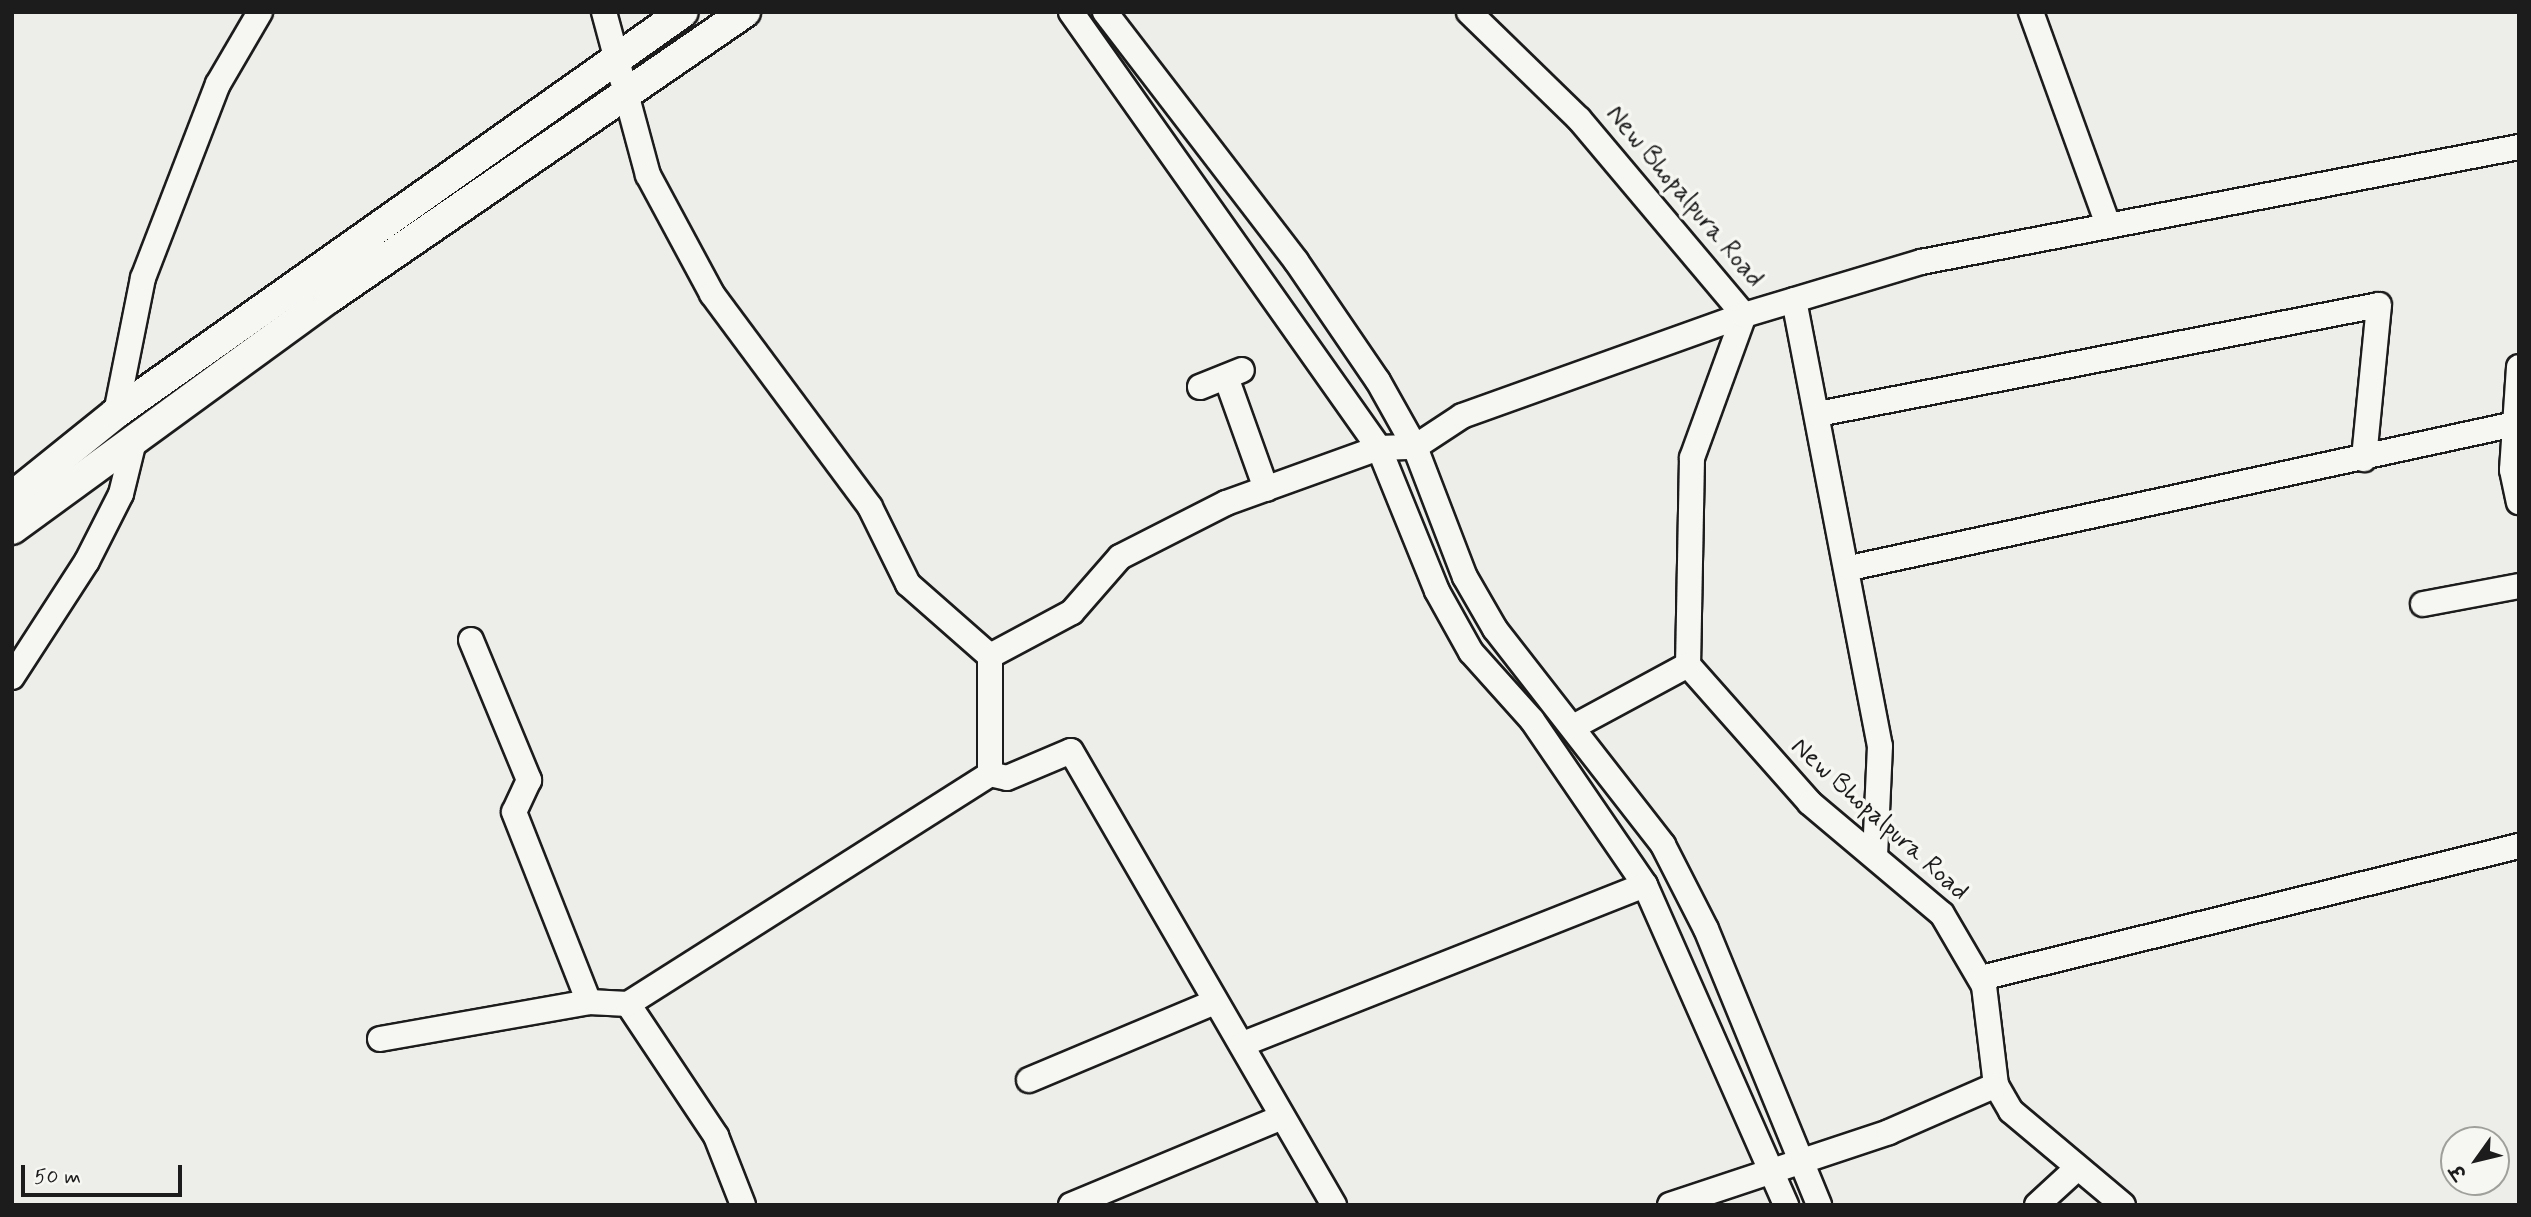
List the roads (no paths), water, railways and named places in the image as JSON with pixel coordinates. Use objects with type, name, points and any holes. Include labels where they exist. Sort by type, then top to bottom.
[{"type":"main road","points":[[12,497],[116,413],[615,55],[683,12]]},
{"type":"main road","points":[[12,529],[135,437],[624,91],[745,12]]},
{"type":"street","points":[[116,413],[143,278],[218,84],[260,12]]},
{"type":"street","points":[[604,12],[648,175],[712,294],[870,507],[908,584],[990,656],[990,774]]},
{"type":"street","points":[[1071,12],[1379,448],[1437,591],[1471,652],[1532,720],[1645,885],[1786,1205]]},
{"type":"street","points":[[1105,12],[1296,261],[1415,447],[1465,577],[1495,629],[1575,726],[1662,845],[1706,929],[1799,1163],[1819,1205]]},
{"type":"street","name":"New Bhopalpura Road","points":[[1469,12],[1579,119],[1744,315],[1692,458],[1688,665],[1810,803],[1942,914],[1981,978],[1996,1085],[2011,1111],[2075,1170],[2123,1205]]},
{"type":"street","points":[[2031,12],[2108,225]]},
{"type":"street","points":[[990,656],[1072,612],[1120,556],[1266,489],[1379,448],[1415,447],[1462,416],[1744,315],[1921,262],[2519,147]]},
{"type":"street","points":[[1794,300],[1850,568],[1880,746],[1875,855]]},
{"type":"street","points":[[1818,414],[2379,306],[2364,459]]},
{"type":"street","points":[[2519,367],[2512,470],[2519,502]]},
{"type":"street","points":[[1200,387],[1234,373],[1266,489]]},
{"type":"street","points":[[1850,568],[2364,459],[2517,413]]},
{"type":"street","points":[[12,677],[87,561],[121,494],[135,437]]},
{"type":"street","points":[[2423,604],[2519,586]]},
{"type":"street","points":[[471,640],[529,780],[514,812],[589,1002]]},
{"type":"street","points":[[1575,726],[1688,665]]},
{"type":"street","points":[[380,1039],[589,1002],[628,1004],[990,774],[1007,778],[1072,751],[1334,1205]]},
{"type":"street","points":[[1981,978],[2519,846]]},
{"type":"street","points":[[1243,1044],[1645,885]]},
{"type":"street","points":[[1030,1080],[1216,1002]]},
{"type":"street","points":[[628,1004],[716,1136],[743,1205]]},
{"type":"street","points":[[1670,1205],[1799,1163],[1996,1085]]},
{"type":"street","points":[[1071,1205],[1282,1117]]},
{"type":"street","points":[[2037,1205],[2075,1170]]}]
